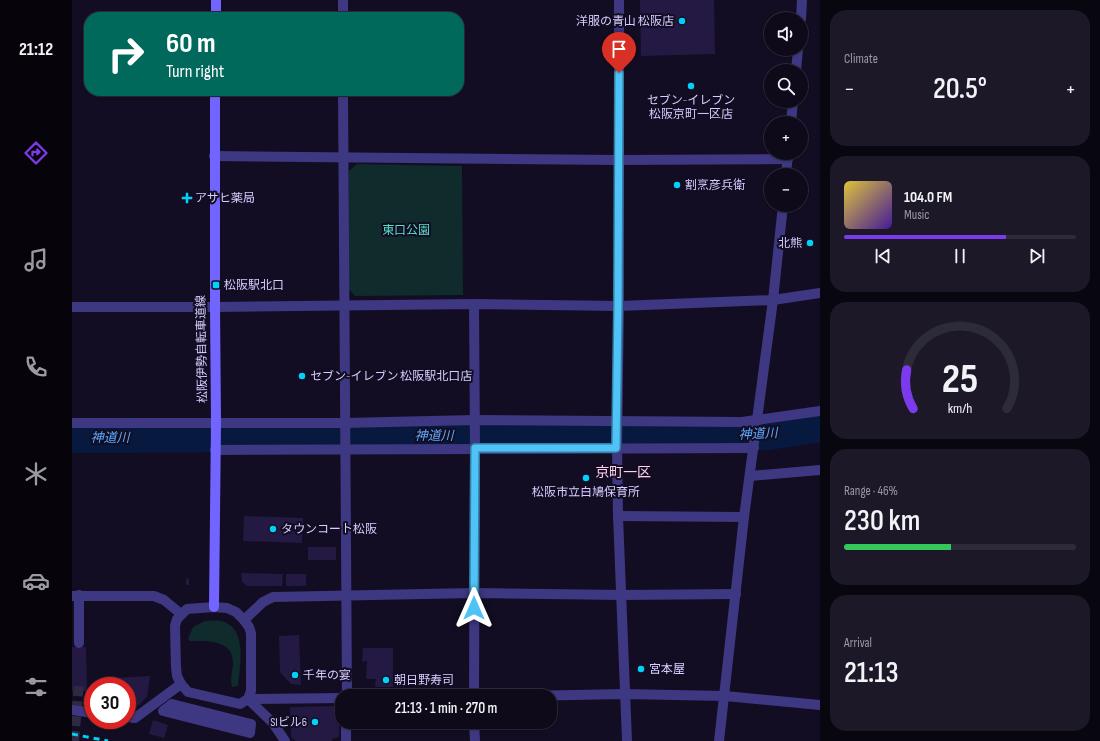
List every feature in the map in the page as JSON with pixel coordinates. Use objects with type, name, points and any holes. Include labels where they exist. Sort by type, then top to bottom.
[{"type":"main road","points":[[216,0],[216,12]]},
{"type":"main road","name":"松阪伊勢自転車道線","points":[[214,607],[216,422],[215,96]]},
{"type":"street","points":[[343,0],[343,12]]},
{"type":"street","points":[[619,0],[616,447],[622,595],[624,694],[627,741]]},
{"type":"street","points":[[801,12],[802,0]]},
{"type":"street","points":[[343,96],[344,451],[347,595],[346,689]]},
{"type":"street","points":[[214,156],[618,160],[764,157]]},
{"type":"street","points":[[719,741],[744,517],[773,300],[782,212]]},
{"type":"street","points":[[72,307],[474,304],[618,306],[773,300],[820,293]]},
{"type":"street","points":[[474,304],[474,689]]},
{"type":"street","points":[[72,423],[344,423],[474,420],[742,422],[820,411]]},
{"type":"street","points":[[215,450],[344,451],[616,447],[754,448]]},
{"type":"street","points":[[750,476],[820,470]]},
{"type":"street","points":[[618,516],[744,517]]},
{"type":"street","points":[[244,620],[263,602],[273,597],[474,593],[622,595],[736,594]]},
{"type":"street","points":[[79,644],[76,596],[154,596],[164,600],[182,614]]},
{"type":"street","points":[[248,699],[252,681],[251,633],[244,620],[236,612],[227,608],[214,607],[187,609],[177,619],[175,626],[177,676],[181,684],[188,692],[240,704],[248,699],[335,698]]},
{"type":"street","points":[[136,717],[181,684]]},
{"type":"street","points":[[557,695],[624,694],[725,696],[820,705]]},
{"type":"street","points":[[248,699],[273,723],[285,741]]},
{"type":"street","points":[[172,704],[251,724],[250,733],[192,718],[163,711],[172,704]]},
{"type":"street","points":[[72,710],[84,712]]},
{"type":"street","points":[[346,729],[346,741]]},
{"type":"street","points":[[474,729],[475,741]]},
{"type":"green space","name":"東口公園","points":[[357,164],[462,166],[463,295],[355,296],[348,288],[349,171]]},
{"type":"green space","points":[[205,621],[221,621],[230,625],[235,631],[239,639],[241,658],[238,686],[232,687],[231,684],[233,665],[232,657],[229,650],[225,646],[219,643],[190,641],[188,639],[193,627]]},
{"type":"building","points":[[640,0],[714,0],[715,54],[641,56]]},
{"type":"building","name":"タウンコート松阪","points":[[244,516],[303,518],[302,543],[243,541]]},
{"type":"building","points":[[308,547],[336,547],[336,560],[308,560]]},
{"type":"building","points":[[241,573],[283,574],[282,586],[247,586],[242,582]]},
{"type":"building","points":[[286,574],[306,574],[306,586],[286,586]]},
{"type":"building","points":[[186,578],[189,579],[189,585],[186,585]]},
{"type":"building","points":[[299,635],[301,685],[291,684],[280,672],[279,636]]},
{"type":"building","points":[[72,647],[86,647],[87,677],[84,677],[84,691],[72,691]]},
{"type":"building","points":[[363,648],[393,648],[393,687],[375,687],[376,679],[366,679],[367,661],[362,662]]},
{"type":"building","points":[[150,676],[147,697],[136,706],[136,677],[134,677]]},
{"type":"building","name":"SIビル6","points":[[335,706],[335,729],[339,729],[339,737],[332,739],[332,741],[296,741],[291,737],[290,707]]},
{"type":"building","points":[[153,720],[168,725],[164,738],[149,734]]},
{"type":"waterway","name":"神道川","points":[[72,438],[769,435],[820,427]]},
{"type":"tunnel","points":[[74,741],[79,683]]},
{"type":"railway","points":[[72,734],[108,741]]},
{"type":"place","name":"洋服の青山 松阪店","points":[[682,21]]},
{"type":"place","name":"セブン-イレブン 松阪京町一区店","points":[[691,86]]},
{"type":"place","name":"割烹彦兵衛","points":[[677,185]]},
{"type":"place","name":"アサヒ薬局","points":[[187,198]]},
{"type":"place","name":"北熊","points":[[810,243]]},
{"type":"place","name":"松阪駅北口","points":[[216,285]]},
{"type":"place","name":"セブン-イレブン 松阪駅北口店","points":[[302,376]]},
{"type":"place","name":"松阪市立白鳩保育所","points":[[586,478]]},
{"type":"place","name":"タウンコート松阪","points":[[273,529]]},
{"type":"place","name":"宮本屋","points":[[641,669]]},
{"type":"place","name":"千年の宴","points":[[295,675]]},
{"type":"place","name":"朝日野寿司","points":[[386,680]]},
{"type":"place","name":"SIビル6","points":[[315,722]]},
{"type":"district","name":"京町一区","points":[[623,472]]},
{"type":"route","points":[[474,608],[475,448],[616,448],[619,73]]}]
